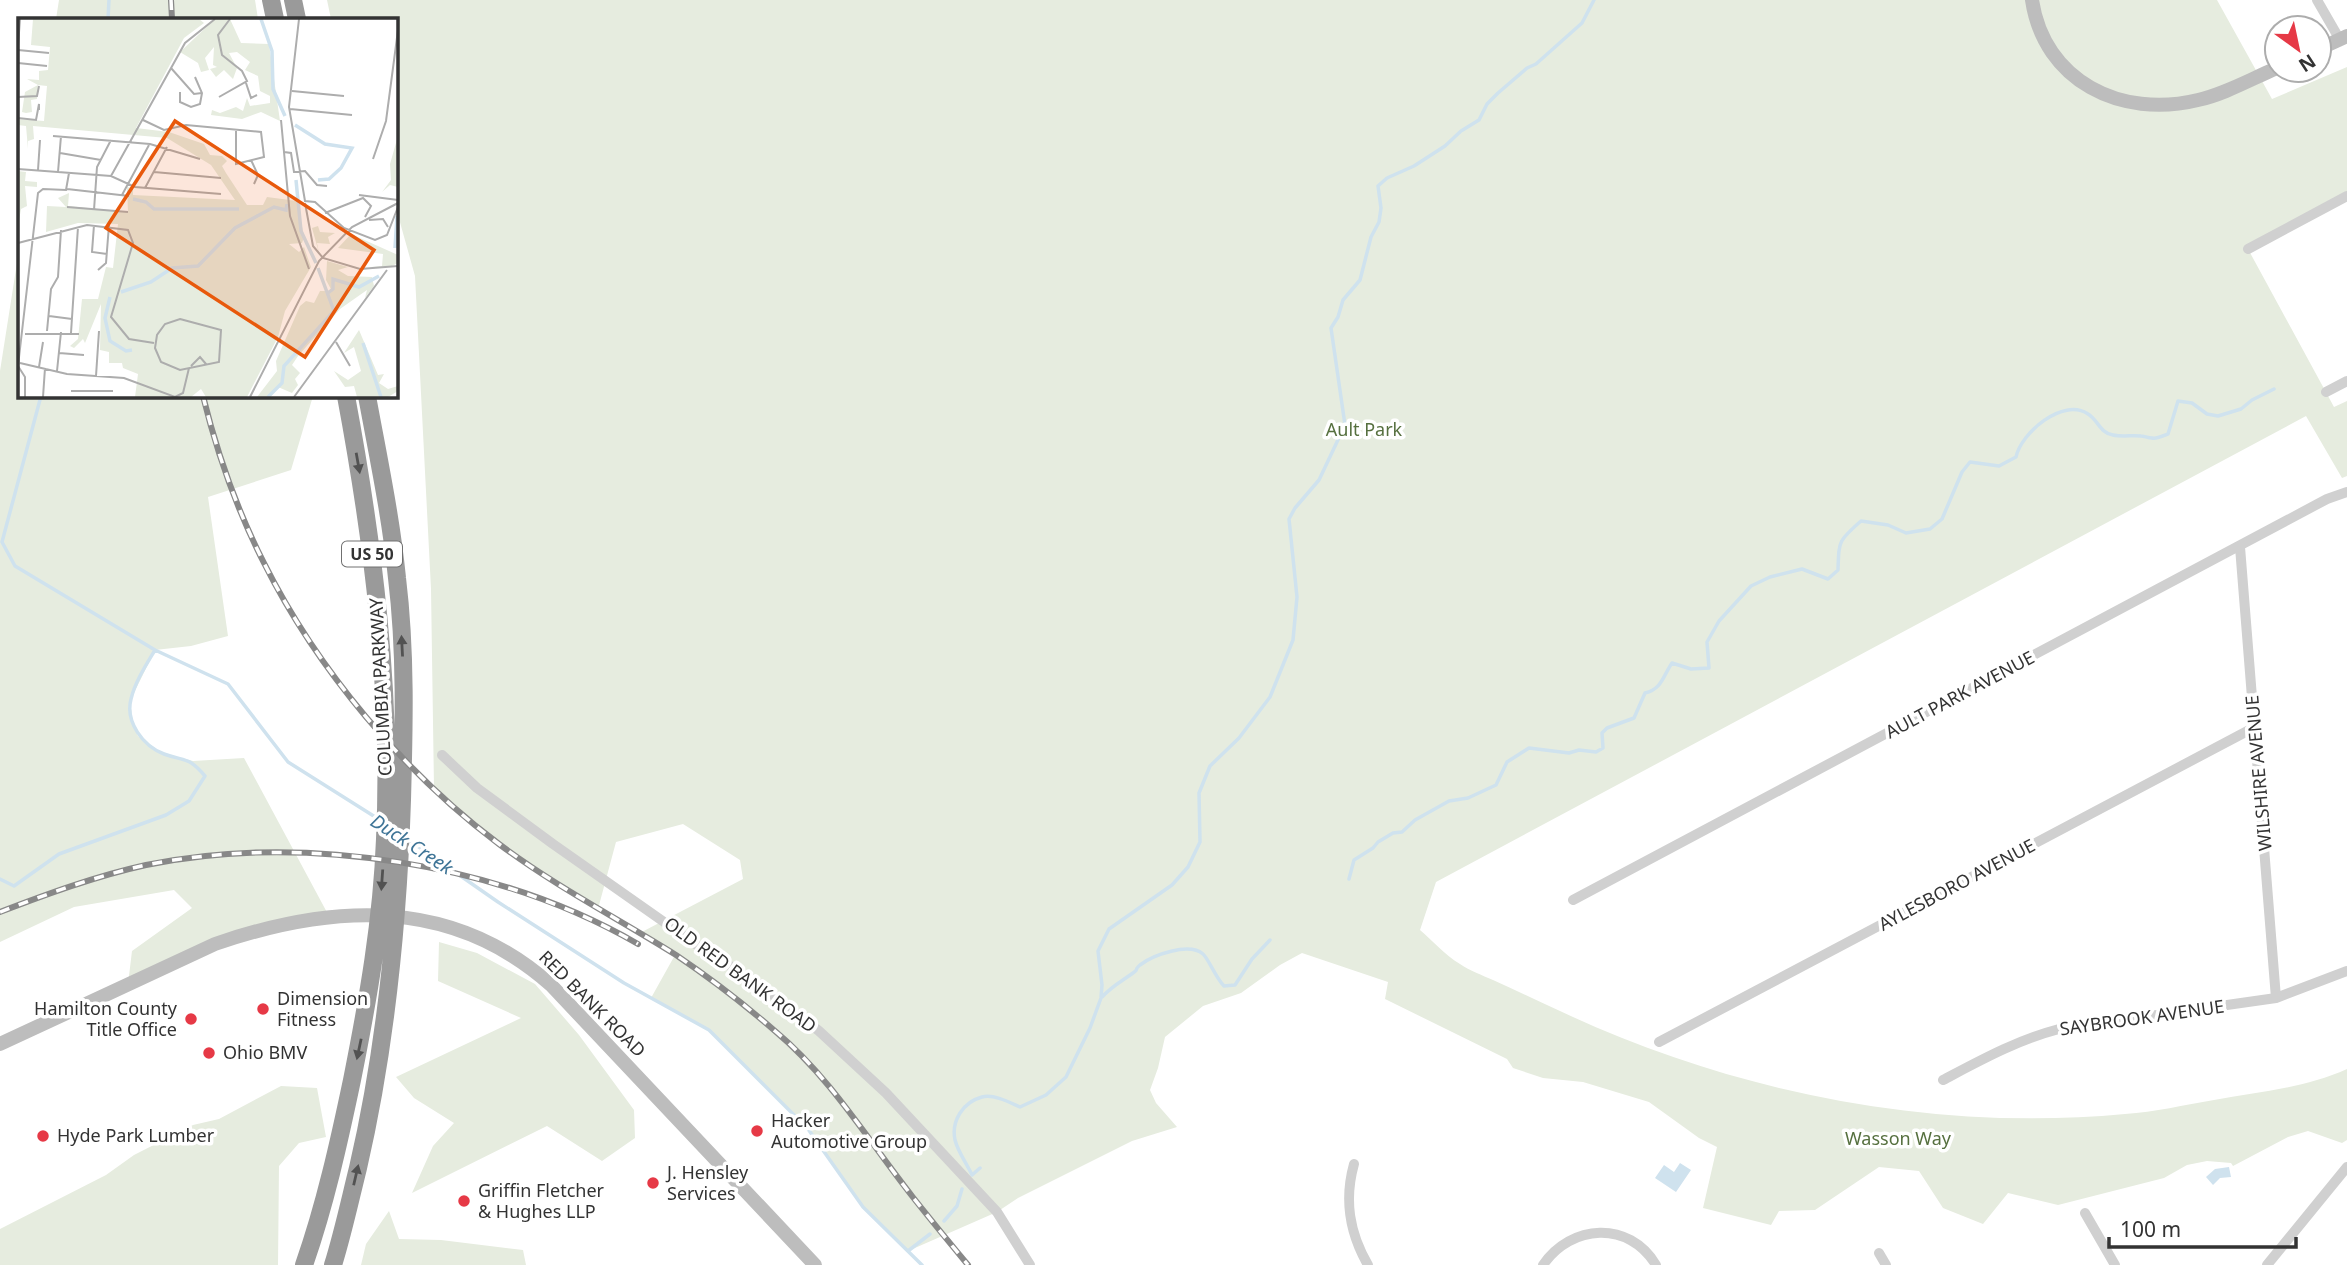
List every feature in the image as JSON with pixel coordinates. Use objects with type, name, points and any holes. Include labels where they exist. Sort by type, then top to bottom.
[{"type":"highway","points":[[271,0],[275,18]]},
{"type":"highway","points":[[293,0],[297,18]]},
{"type":"highway","name":"COLUMBIA PARKWAY","points":[[304,1265],[342,1128],[400,878],[394,714],[369,523],[346,397]]},
{"type":"highway","name":"COLUMBIA PARKWAY","points":[[367,397],[386,493],[398,580],[402,651],[394,714]]},
{"type":"highway","name":"COLUMBIA PARKWAY","points":[[332,1265],[365,1136],[380,1054],[384,956]]},
{"type":"street","points":[[2032,0],[2037,22],[2053,54],[2077,81],[2109,96],[2155,105],[2179,104],[2213,96],[2263,74]]},
{"type":"street","points":[[2317,0],[2344,38]]},
{"type":"street","points":[[2248,249],[2347,196]]},
{"type":"street","points":[[2326,392],[2347,381]]},
{"type":"street","name":"AULT PARK AVENUE","points":[[1573,900],[2327,499],[2347,492]]},
{"type":"street","name":"WILSHIRE AVENUE","points":[[2240,547],[2276,999]]},
{"type":"street","name":"AYLESBORO AVENUE","points":[[1659,1042],[2256,727]]},
{"type":"street","name":"OLD RED BANK ROAD","points":[[442,755],[477,788],[646,902],[701,948],[760,984],[797,1012],[886,1093],[997,1212],[1030,1265]]},
{"type":"street","name":"RED BANK ROAD","points":[[0,1044],[215,944],[248,933],[308,920],[350,916],[384,916],[436,923],[490,942],[518,959],[551,985],[815,1265]]},
{"type":"street","name":"SAYBROOK AVENUE","points":[[1943,1080],[2004,1047],[2059,1029],[2276,999],[2347,971]]},
{"type":"street","points":[[1354,1164],[1349,1182],[1349,1217],[1360,1251],[1368,1265]]},
{"type":"street","points":[[2267,1265],[2347,1167]]},
{"type":"street","points":[[2085,1213],[2115,1265]]},
{"type":"street","points":[[1543,1265],[1549,1255],[1567,1241],[1595,1232],[1628,1239],[1647,1252],[1656,1265]]},
{"type":"street","points":[[1879,1253],[1886,1265]]},
{"type":"green space","points":[[59,0],[255,0],[258,18],[56,18]]},
{"type":"green space","name":"Ault Park","points":[[327,0],[2217,0],[2272,99],[2307,84],[2333,84],[2333,73],[2347,67],[2347,196],[2248,249],[2334,407],[2347,401],[2347,476],[2342,478],[2306,416],[1436,882],[1420,930],[1449,956],[1472,971],[1560,1011],[1626,1040],[1765,1084],[1836,1100],[1908,1111],[1980,1117],[2053,1118],[2158,1110],[2298,1085],[2347,1069],[2347,1140],[2342,1143],[2308,1131],[2288,1137],[2233,1166],[2231,1163],[2207,1161],[2187,1165],[2164,1178],[2058,1205],[2008,1193],[1983,1224],[1943,1208],[1919,1171],[1879,1167],[1815,1210],[1779,1211],[1771,1225],[1703,1208],[1717,1147],[1699,1138],[1649,1102],[1583,1082],[1543,1078],[1513,1068],[1507,1059],[1385,999],[1388,982],[1302,953],[1241,993],[1203,1006],[1165,1037],[1150,1090],[1156,1103],[1177,1127],[1132,1141],[1018,1198],[997,1212],[908,1251],[863,1207],[808,1129],[709,1030],[651,998],[675,955],[638,934],[743,879],[740,860],[683,824],[616,842],[598,909],[500,844],[434,788],[431,589],[415,276],[397,212],[397,18],[331,18]]},
{"type":"green space","points":[[18,256],[18,397],[313,397],[291,470],[208,497],[228,636],[191,646],[155,650],[130,701],[133,724],[138,736],[162,753],[193,761],[244,758],[330,918],[281,924],[128,984],[132,951],[192,908],[174,890],[74,907],[0,942],[0,371]]},
{"type":"green space","points":[[439,942],[477,953],[535,984],[579,1035],[634,1110],[635,1138],[602,1161],[547,1126],[412,1193],[433,1146],[454,1123],[414,1098],[396,1077],[521,1018],[438,981]]},
{"type":"green space","points":[[281,1086],[317,1088],[326,1137],[299,1143],[279,1166],[278,1265],[0,1265],[0,1229],[106,1175],[134,1155],[193,1125],[219,1119]]},
{"type":"green space","points":[[389,1211],[399,1239],[441,1240],[523,1250],[526,1265],[361,1265],[366,1244]]},
{"type":"water","points":[[1680,1163],[1691,1170],[1676,1192],[1655,1178],[1664,1165],[1674,1172]]},
{"type":"water","points":[[2229,1167],[2231,1177],[2220,1178],[2213,1185],[2206,1177],[2215,1169]]},
{"type":"waterway","name":"Duck Creek","points":[[108,18],[109,0]]},
{"type":"waterway","points":[[980,1168],[972,1175],[956,1144],[954,1133],[960,1113],[969,1103],[987,1096],[1020,1107],[1046,1095],[1066,1077],[1101,998],[1098,951],[1109,929],[1172,885],[1188,867],[1200,842],[1199,793],[1210,766],[1239,738],[1270,697],[1293,640],[1297,597],[1289,519],[1319,480],[1345,425],[1331,328],[1338,317],[1343,300],[1360,280],[1371,237],[1379,222],[1381,208],[1378,186],[1387,178],[1414,166],[1445,146],[1461,131],[1479,120],[1487,104],[1498,93],[1582,23],[1594,0]]},
{"type":"waterway","points":[[1349,879],[1354,860],[1378,842],[1393,833],[1402,832],[1415,820],[1449,801],[1468,798],[1496,785],[1507,762],[1529,748],[1569,753],[1579,750],[1596,752],[1603,748],[1602,733],[1607,728],[1634,718],[1645,693],[1659,685],[1672,663],[1691,669],[1709,668],[1707,642],[1719,621],[1751,586],[1770,577],[1802,569],[1828,579],[1838,570],[1841,542],[1861,521],[1888,525],[1906,533],[1930,529],[1942,519],[1962,472],[1970,462],[1999,466],[2016,457],[2026,438],[2044,420],[2067,410],[2078,410],[2088,414],[2109,434],[2155,438],[2168,434],[2178,401],[2192,403],[2207,414],[2218,416],[2241,409],[2274,389]]},
{"type":"waterway","name":"Duck Creek","points":[[41,397],[2,542],[15,566],[155,650],[228,684],[288,762],[380,820]]},
{"type":"waterway","points":[[0,879],[14,886],[59,854],[166,815],[189,801],[205,776],[190,762],[164,754],[149,745],[137,732],[131,716],[133,693],[155,650]]},
{"type":"waterway","name":"Duck Creek","points":[[406,838],[498,902],[624,983],[709,1030],[808,1129],[863,1207],[922,1265]]},
{"type":"waterway","points":[[1102,997],[1146,961],[1162,954],[1189,949],[1203,954],[1224,986],[1235,985],[1252,959],[1270,940]]},
{"type":"waterway","points":[[944,1221],[957,1206],[962,1189]]},
{"type":"waterway","points":[[908,1251],[930,1234]]},
{"type":"railway","points":[[171,0],[172,18]]},
{"type":"railway","points":[[203,397],[229,481],[264,563],[310,642],[366,717],[430,785],[499,844],[564,888],[689,964],[739,1001],[795,1049],[848,1110],[968,1265]]},
{"type":"railway","points":[[0,912],[90,880],[146,865],[207,856],[270,852],[334,855],[399,862],[462,875],[524,893],[583,916],[638,944]]},
{"type":"place","name":"Dimension Fitness","points":[[263,1009]]},
{"type":"place","name":"Hamilton County Title Office","points":[[191,1019]]},
{"type":"place","name":"Ohio BMV","points":[[209,1053]]},
{"type":"place","name":"Hacker Automotive Group","points":[[757,1131]]},
{"type":"place","name":"Hyde Park Lumber","points":[[43,1136]]},
{"type":"place","name":"J. Hensley Services","points":[[653,1183]]},
{"type":"place","name":"Griffin Fletcher & Hughes LLP","points":[[464,1201]]},
{"type":"park label","name":"Wasson Way","points":[[1898,1139]]}]
